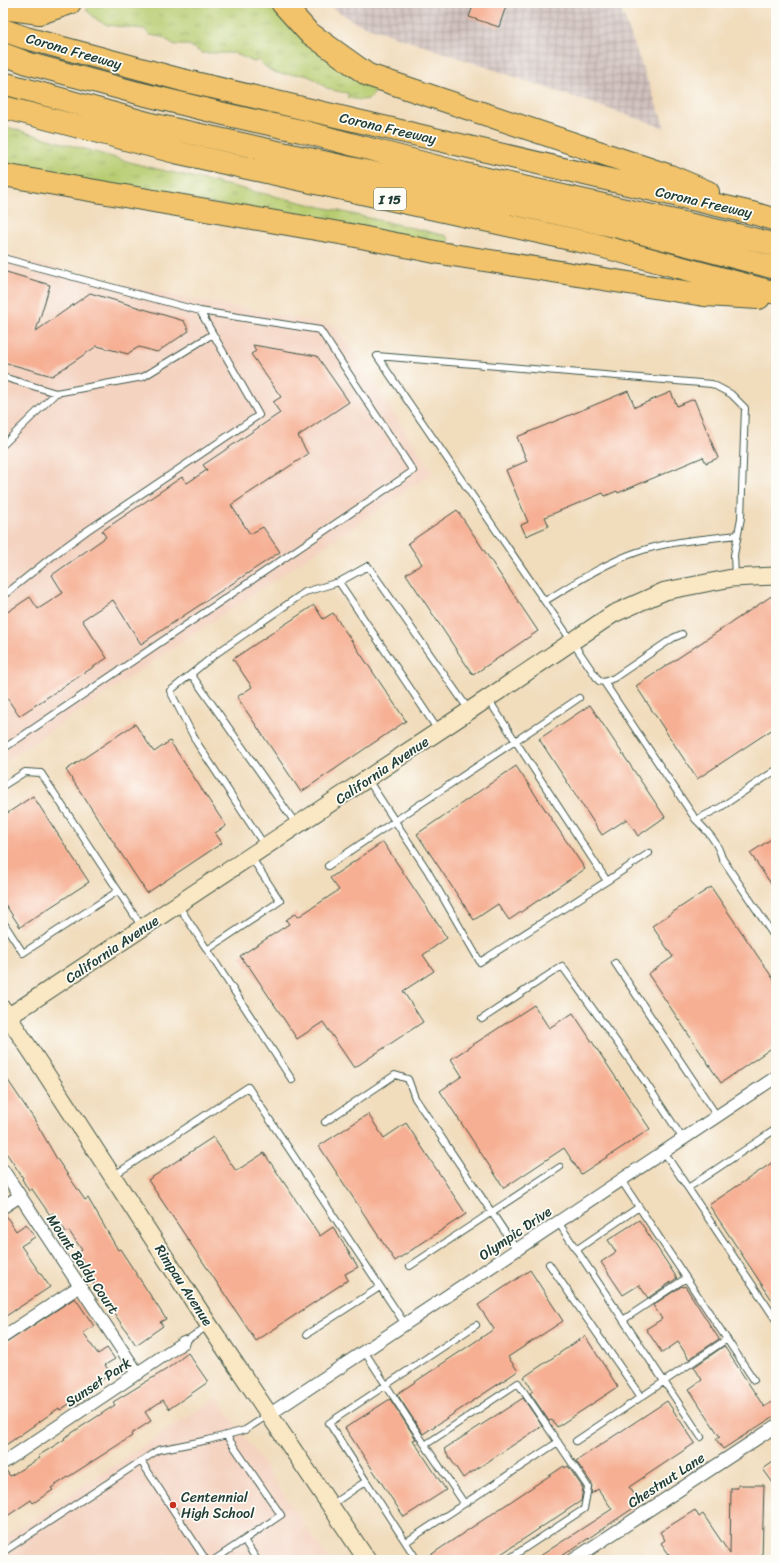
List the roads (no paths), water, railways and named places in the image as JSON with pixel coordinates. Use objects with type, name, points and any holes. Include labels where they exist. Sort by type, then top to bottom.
[{"type":"highway","points":[[3,8],[40,13],[70,3]]},
{"type":"highway","points":[[282,3],[308,32],[368,75],[670,176],[766,217]]},
{"type":"highway","name":"Corona Freeway","points":[[3,30],[26,38],[182,80],[766,217]]},
{"type":"highway","points":[[3,54],[38,66],[202,109],[301,131],[465,174],[776,245]]},
{"type":"highway","points":[[3,83],[154,125],[619,227],[776,268]]},
{"type":"highway","name":"I 15","points":[[3,107],[175,152],[593,244],[776,293]]},
{"type":"highway","points":[[3,175],[343,233],[440,253],[704,295],[776,299]]},
{"type":"main road","name":"California Avenue","points":[[6,1013],[143,929],[613,614],[665,591],[735,578],[776,576]]},
{"type":"main road","name":"Rimpau Avenue","points":[[6,1013],[210,1325],[367,1560]]},
{"type":"street","name":"Olympic Drive","points":[[270,1414],[776,1077]]},
{"type":"street","name":"Mount Baldy Court","points":[[3,1170],[138,1374]]},
{"type":"street","points":[[3,1207],[20,1196]]},
{"type":"street","points":[[3,1337],[80,1286]]},
{"type":"street","name":"Sunset Park","points":[[3,1463],[184,1342]]},
{"type":"street","name":"Chestnut Lane","points":[[573,1560],[776,1426]]},
{"type":"lane","points":[[3,258],[200,311],[320,330],[413,471],[3,749]]},
{"type":"lane","points":[[3,596],[88,530],[259,415],[200,311]]},
{"type":"lane","points":[[3,377],[56,393],[143,377],[213,334]]},
{"type":"lane","points":[[735,578],[734,555],[741,518],[745,408],[731,394],[712,384],[376,356],[599,681],[604,682],[696,820],[712,835],[719,848],[722,858],[776,939]]},
{"type":"lane","points":[[3,445],[56,393]]},
{"type":"lane","points":[[545,601],[590,574],[637,552],[681,541],[738,535]]},
{"type":"lane","points":[[265,847],[197,743],[170,691],[217,653],[305,592],[340,582],[368,566],[469,711]]},
{"type":"lane","points":[[340,582],[439,732]]},
{"type":"lane","points":[[604,682],[614,678],[673,638],[682,634]]},
{"type":"lane","points":[[191,674],[297,826]]},
{"type":"lane","points":[[328,866],[394,820],[516,741],[579,698]]},
{"type":"lane","points":[[488,699],[607,882]]},
{"type":"lane","points":[[696,820],[721,807],[776,770]]},
{"type":"lane","points":[[3,786],[25,772],[41,773],[143,929]]},
{"type":"lane","points":[[368,779],[427,870],[480,962],[607,882],[649,853]]},
{"type":"lane","points":[[207,950],[280,901],[251,857]]},
{"type":"lane","points":[[3,922],[23,953],[118,891]]},
{"type":"lane","points":[[178,905],[292,1080]]},
{"type":"lane","points":[[615,963],[717,1116]]},
{"type":"lane","points":[[482,1019],[562,966],[644,1080],[683,1139]]},
{"type":"lane","points":[[325,1122],[395,1075],[408,1079],[415,1098],[517,1250]]},
{"type":"lane","points":[[113,1176],[248,1087],[405,1324]]},
{"type":"lane","points":[[688,1188],[776,1130]]},
{"type":"lane","points":[[664,1152],[776,1320]]},
{"type":"lane","points":[[410,1266],[560,1167]]},
{"type":"lane","points":[[621,1180],[754,1380]]},
{"type":"lane","points":[[576,1250],[639,1208]]},
{"type":"lane","points":[[558,1222],[701,1437]]},
{"type":"lane","points":[[548,1264],[641,1397]]},
{"type":"lane","points":[[623,1320],[686,1278]]},
{"type":"lane","points":[[308,1334],[380,1287]]},
{"type":"lane","points":[[417,1560],[329,1423],[476,1324]]},
{"type":"lane","name":"Sunset Park","points":[[184,1342],[210,1325]]},
{"type":"lane","points":[[576,1441],[727,1339]]},
{"type":"lane","points":[[364,1351],[464,1503]]},
{"type":"lane","points":[[425,1444],[518,1384],[588,1487],[584,1509],[506,1560]]},
{"type":"lane","points":[[3,1552],[158,1450],[245,1430],[270,1414]]},
{"type":"lane","points":[[214,1560],[281,1515],[226,1435]]},
{"type":"lane","points":[[406,1542],[558,1442]]},
{"type":"lane","points":[[141,1461],[206,1560]]},
{"type":"lane","points":[[331,1505],[366,1481]]},
{"type":"lane","points":[[244,1540],[257,1560]]},
{"type":"place","name":"Centennial High School","points":[[173,1505]]}]
